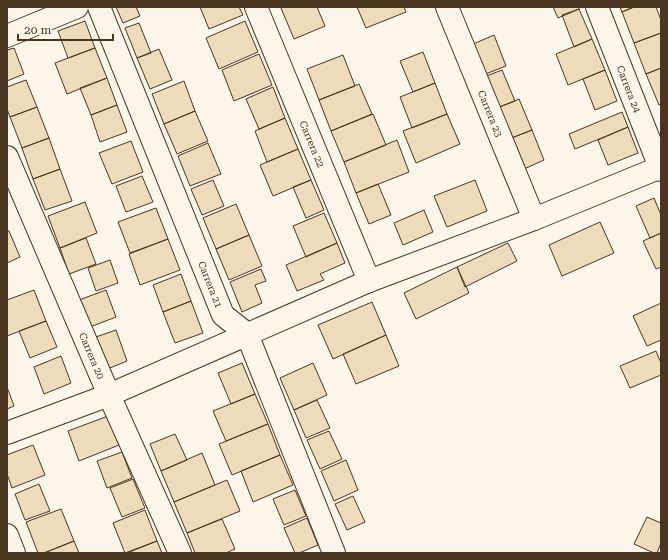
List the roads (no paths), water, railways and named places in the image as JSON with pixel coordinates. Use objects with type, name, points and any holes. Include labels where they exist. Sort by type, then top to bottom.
[{"type":"street","points":[[7,36],[77,7]]},
{"type":"street","name":"Carrera 21","points":[[98,7],[223,315],[247,334],[334,553]]},
{"type":"street","name":"Carrera 22","points":[[256,7],[369,281]]},
{"type":"street","name":"Carrera 23","points":[[447,7],[534,219]]},
{"type":"street","name":"Carrera 24","points":[[597,7],[661,168]]},
{"type":"street","name":"Carrera 20","points":[[7,157],[109,395],[180,553]]},
{"type":"street","points":[[7,433],[109,395],[369,281],[534,219],[661,168]]},
{"type":"street","points":[[7,535],[14,553]]}]
